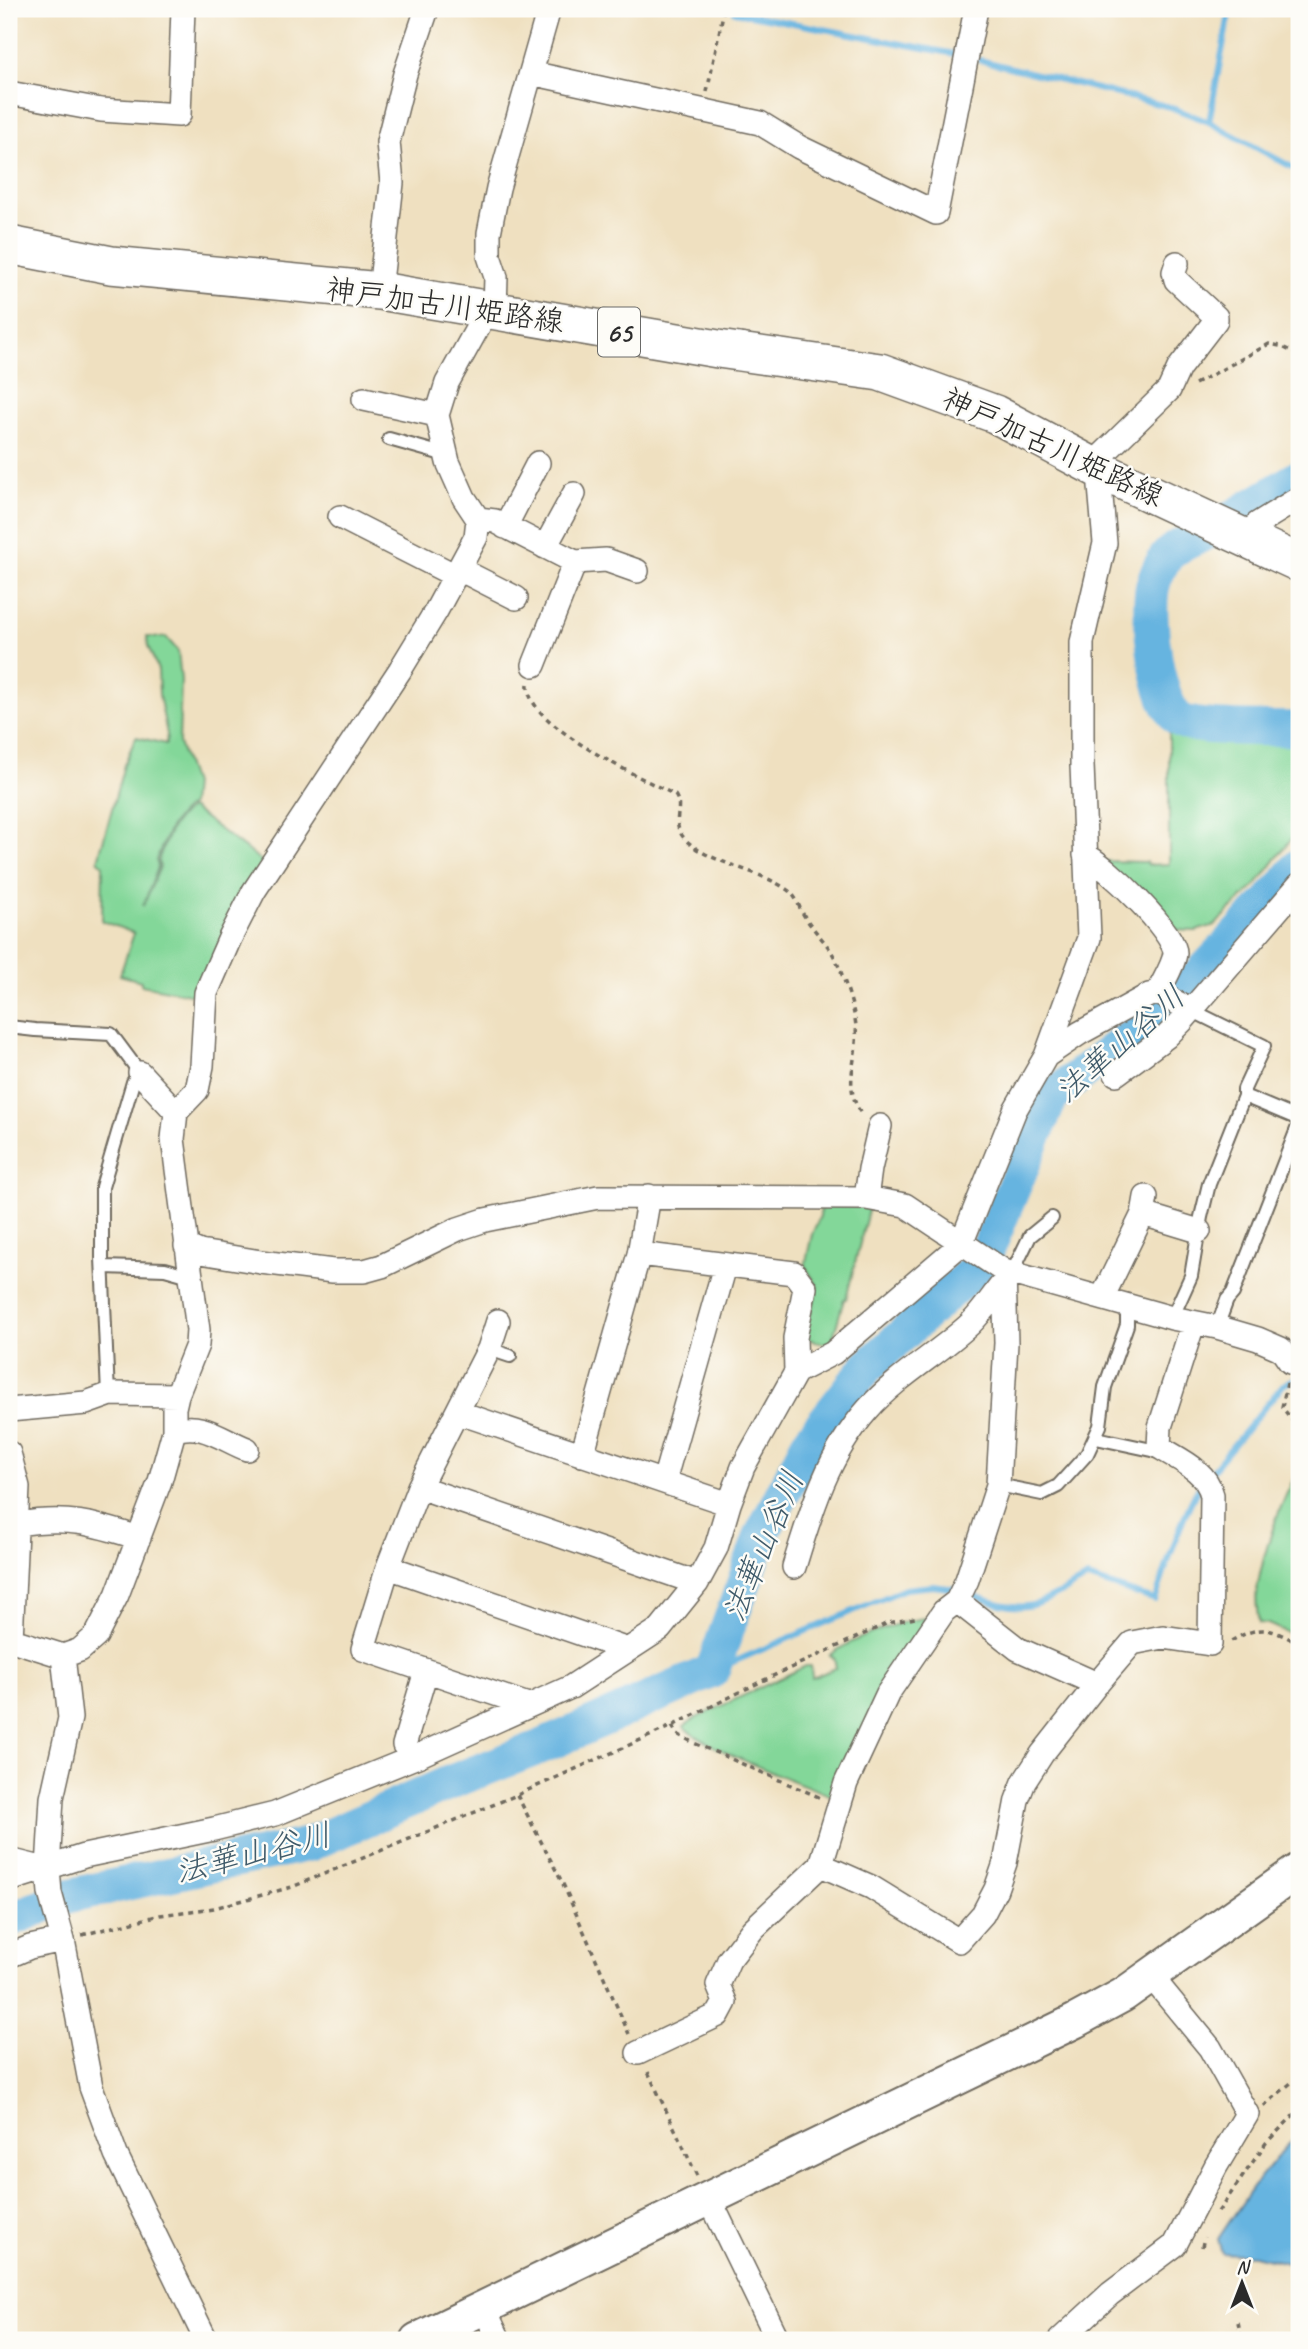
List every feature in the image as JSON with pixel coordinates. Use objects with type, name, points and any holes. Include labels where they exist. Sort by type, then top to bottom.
[{"type":"main road","name":"神戸加古川姫路線","points":[[9,245],[111,265],[380,291],[718,349],[880,372],[995,414],[1098,468],[1299,564]]},
{"type":"street","points":[[9,93],[32,95],[101,110],[179,115],[183,9]]},
{"type":"street","points":[[380,291],[392,183],[388,142],[426,9]]},
{"type":"street","points":[[9,1453],[12,1480],[18,1487],[10,1639],[63,1656],[80,1650],[96,1636],[117,1595],[160,1481],[174,1431],[177,1395],[197,1345],[198,1330],[173,1139],[176,1112],[197,1090],[202,1066],[206,993],[248,903],[400,670],[476,537],[478,519],[464,498],[446,456],[437,415],[447,383],[491,310],[496,277],[489,256],[489,233],[498,188],[550,9]]},
{"type":"street","points":[[531,73],[760,123],[799,147],[936,213],[976,9]]},
{"type":"street","points":[[796,1372],[833,1353],[961,1244],[1015,1110],[1046,1056],[1089,938],[1082,642],[1105,543],[1098,468],[1169,390],[1179,368],[1216,320],[1216,317],[1176,280],[1174,272],[1177,263]]},
{"type":"street","points":[[365,399],[437,415]]},
{"type":"street","points":[[505,527],[538,463]]},
{"type":"street","points":[[545,547],[573,494]]},
{"type":"street","points":[[1226,528],[1257,524],[1299,498]]},
{"type":"street","points":[[340,517],[516,598]]},
{"type":"street","points":[[478,519],[495,521],[575,562],[606,560],[637,571]]},
{"type":"street","points":[[534,665],[575,562]]},
{"type":"street","points":[[1085,855],[1105,868],[1172,941],[1175,951],[1158,993]]},
{"type":"street","points":[[1116,1074],[1166,1037],[1299,885]]},
{"type":"street","points":[[1046,1056],[1080,1032],[1139,999],[1158,993],[1191,1010]]},
{"type":"street","points":[[140,1073],[176,1112]]},
{"type":"street","points":[[866,1198],[879,1128]]},
{"type":"street","points":[[582,1455],[639,1254],[649,1196]]},
{"type":"street","points":[[186,1247],[200,1252],[261,1262],[364,1271],[382,1266],[458,1229],[485,1220],[598,1197],[866,1198],[905,1205],[1007,1275],[1258,1339],[1281,1349],[1290,1362],[1299,1357]]},
{"type":"street","points":[[1102,1298],[1145,1206],[1199,1231]]},
{"type":"street","points":[[9,1880],[84,1856],[275,1814],[420,1755],[571,1687],[660,1629],[697,1583],[716,1548],[743,1467],[796,1372],[795,1338],[805,1288],[794,1273],[639,1254]]},
{"type":"street","points":[[664,1481],[725,1266]]},
{"type":"street","points":[[638,2053],[718,2015],[725,2003],[718,1985],[729,1960],[753,1929],[821,1865],[846,1783],[888,1693],[967,1580],[998,1485],[1007,1275]]},
{"type":"street","points":[[794,1567],[811,1509],[822,1483],[837,1453],[868,1408],[973,1322],[1007,1275]]},
{"type":"street","points":[[499,1321],[499,1352],[457,1412],[419,1487],[388,1567],[363,1649],[528,1705]]},
{"type":"street","points":[[821,1865],[872,1887],[960,1941],[983,1914],[996,1889],[1005,1863],[1024,1782],[1042,1754],[1097,1684],[1132,1643],[1163,1637],[1210,1644],[1212,1495],[1209,1481],[1159,1447],[1160,1427],[1183,1321]]},
{"type":"street","points":[[9,1410],[86,1403],[108,1395],[177,1395]]},
{"type":"street","points":[[457,1412],[729,1503]]},
{"type":"street","points":[[174,1431],[183,1427],[196,1427],[247,1449]]},
{"type":"street","points":[[419,1487],[697,1583]]},
{"type":"street","points":[[18,1524],[71,1520],[139,1538]]},
{"type":"street","points":[[388,1567],[628,1650]]},
{"type":"street","points":[[951,1606],[1018,1648],[1097,1684]]},
{"type":"street","points":[[63,1656],[70,1718],[52,1798],[48,1869],[50,1893],[63,1940],[91,2087],[116,2155],[206,2340]]},
{"type":"street","points":[[404,1745],[426,1671]]},
{"type":"street","points":[[9,1860],[48,1869]]},
{"type":"street","points":[[417,2340],[1075,2021],[1123,1995],[1299,1870]]},
{"type":"street","points":[[9,1956],[30,1947],[63,1940]]},
{"type":"street","points":[[1060,2340],[1110,2294],[1175,2245],[1247,2113],[1210,2048],[1150,1975]]},
{"type":"street","points":[[709,2198],[778,2340]]},
{"type":"street","points":[[484,2308],[499,2340]]},
{"type":"lane","points":[[389,439],[446,456]]},
{"type":"lane","points":[[1183,1321],[1209,1184],[1244,1096],[1244,1088],[1264,1046],[1191,1010]]},
{"type":"lane","points":[[9,1027],[111,1034],[140,1073],[133,1082],[102,1187],[108,1395]]},
{"type":"lane","points":[[1217,1327],[1227,1300],[1233,1293],[1299,1122],[1244,1096]]},
{"type":"lane","points":[[1007,1275],[1030,1236],[1052,1218]]},
{"type":"lane","points":[[104,1267],[165,1269],[190,1276]]},
{"type":"lane","points":[[998,1485],[1042,1494],[1058,1486],[1087,1454],[1100,1426],[1105,1387],[1127,1325],[1127,1305]]},
{"type":"lane","points":[[1096,1438],[1153,1450],[1159,1447]]},
{"type":"path","points":[[704,111],[724,9]]},
{"type":"path","points":[[1172,383],[1188,387],[1269,344],[1299,355]]},
{"type":"path","points":[[534,665],[527,693],[550,722],[566,736],[675,795],[678,804],[678,831],[693,847],[769,879],[793,894],[806,919],[831,951],[840,969],[856,1025],[852,1097],[862,1115],[879,1128]]},
{"type":"path","points":[[1287,1387],[1282,1407],[1299,1429]]},
{"type":"path","points":[[63,1940],[160,1915],[214,1908],[292,1887],[517,1795],[673,1726],[762,1681],[888,1623],[951,1606]]},
{"type":"path","points":[[1210,1644],[1217,1647],[1225,1645],[1255,1629],[1279,1633],[1299,1644]]},
{"type":"path","points":[[1299,1656],[1299,1665]]},
{"type":"path","points":[[673,1726],[677,1734],[694,1743],[839,1806]]},
{"type":"path","points":[[517,1795],[563,1884],[605,1983],[709,2198]]},
{"type":"path","points":[[1247,2113],[1255,2113],[1299,2076]]},
{"type":"path","points":[[1216,2215],[1266,2143],[1299,2110]]},
{"type":"path","points":[[1202,2247],[1205,2233]]},
{"type":"path","points":[[1238,2322],[1241,2340]]},
{"type":"green space","points":[[147,637],[166,637],[178,651],[181,680],[179,743],[193,784],[191,805],[178,816],[166,837],[156,860],[158,867],[143,906],[160,867],[158,861],[170,831],[179,818],[191,808],[263,862],[200,996],[141,985],[141,981],[120,975],[134,933],[102,921],[103,865],[98,860],[124,765],[136,737],[166,744],[158,670]]},
{"type":"green space","points":[[1169,728],[1268,734],[1299,742],[1299,828],[1257,884],[1215,925],[1196,931],[1169,930],[1103,861],[1169,864]]},
{"type":"green space","points":[[821,1205],[869,1207],[846,1299],[831,1345],[803,1338],[818,1287],[805,1266]]},
{"type":"green space","points":[[1299,1470],[1299,1638],[1268,1624],[1259,1623],[1256,1598],[1263,1560],[1273,1528]]},
{"type":"green space","points":[[926,1618],[839,1799],[711,1745],[684,1726],[806,1666],[811,1666],[812,1678],[836,1668],[834,1658],[830,1655],[839,1649],[890,1627]]},
{"type":"water","points":[[1299,2133],[1299,2266],[1254,2255],[1222,2253],[1218,2239],[1246,2197]]},
{"type":"waterway","points":[[735,9],[735,12],[955,54]]},
{"type":"waterway","points":[[1209,122],[1230,9]]},
{"type":"waterway","points":[[980,60],[1170,107],[1209,122],[1299,171]]},
{"type":"waterway","name":"法華山谷川","points":[[1299,477],[1171,552],[1158,570],[1151,598],[1152,636],[1160,680],[1173,713],[1182,721],[1221,727],[1299,729]]},
{"type":"waterway","name":"法華山谷川","points":[[9,1920],[68,1896],[310,1844],[712,1671],[761,1536],[809,1441],[867,1367],[973,1271],[987,1251],[1051,1097],[1170,1006],[1277,893],[1299,866]]},
{"type":"waterway","points":[[1207,1477],[1283,1385],[1299,1376]]},
{"type":"waterway","points":[[967,1593],[1004,1605],[1030,1605],[1088,1578],[1155,1600],[1180,1527],[1200,1485]]},
{"type":"waterway","points":[[712,1671],[905,1589],[933,1586],[957,1589]]}]
